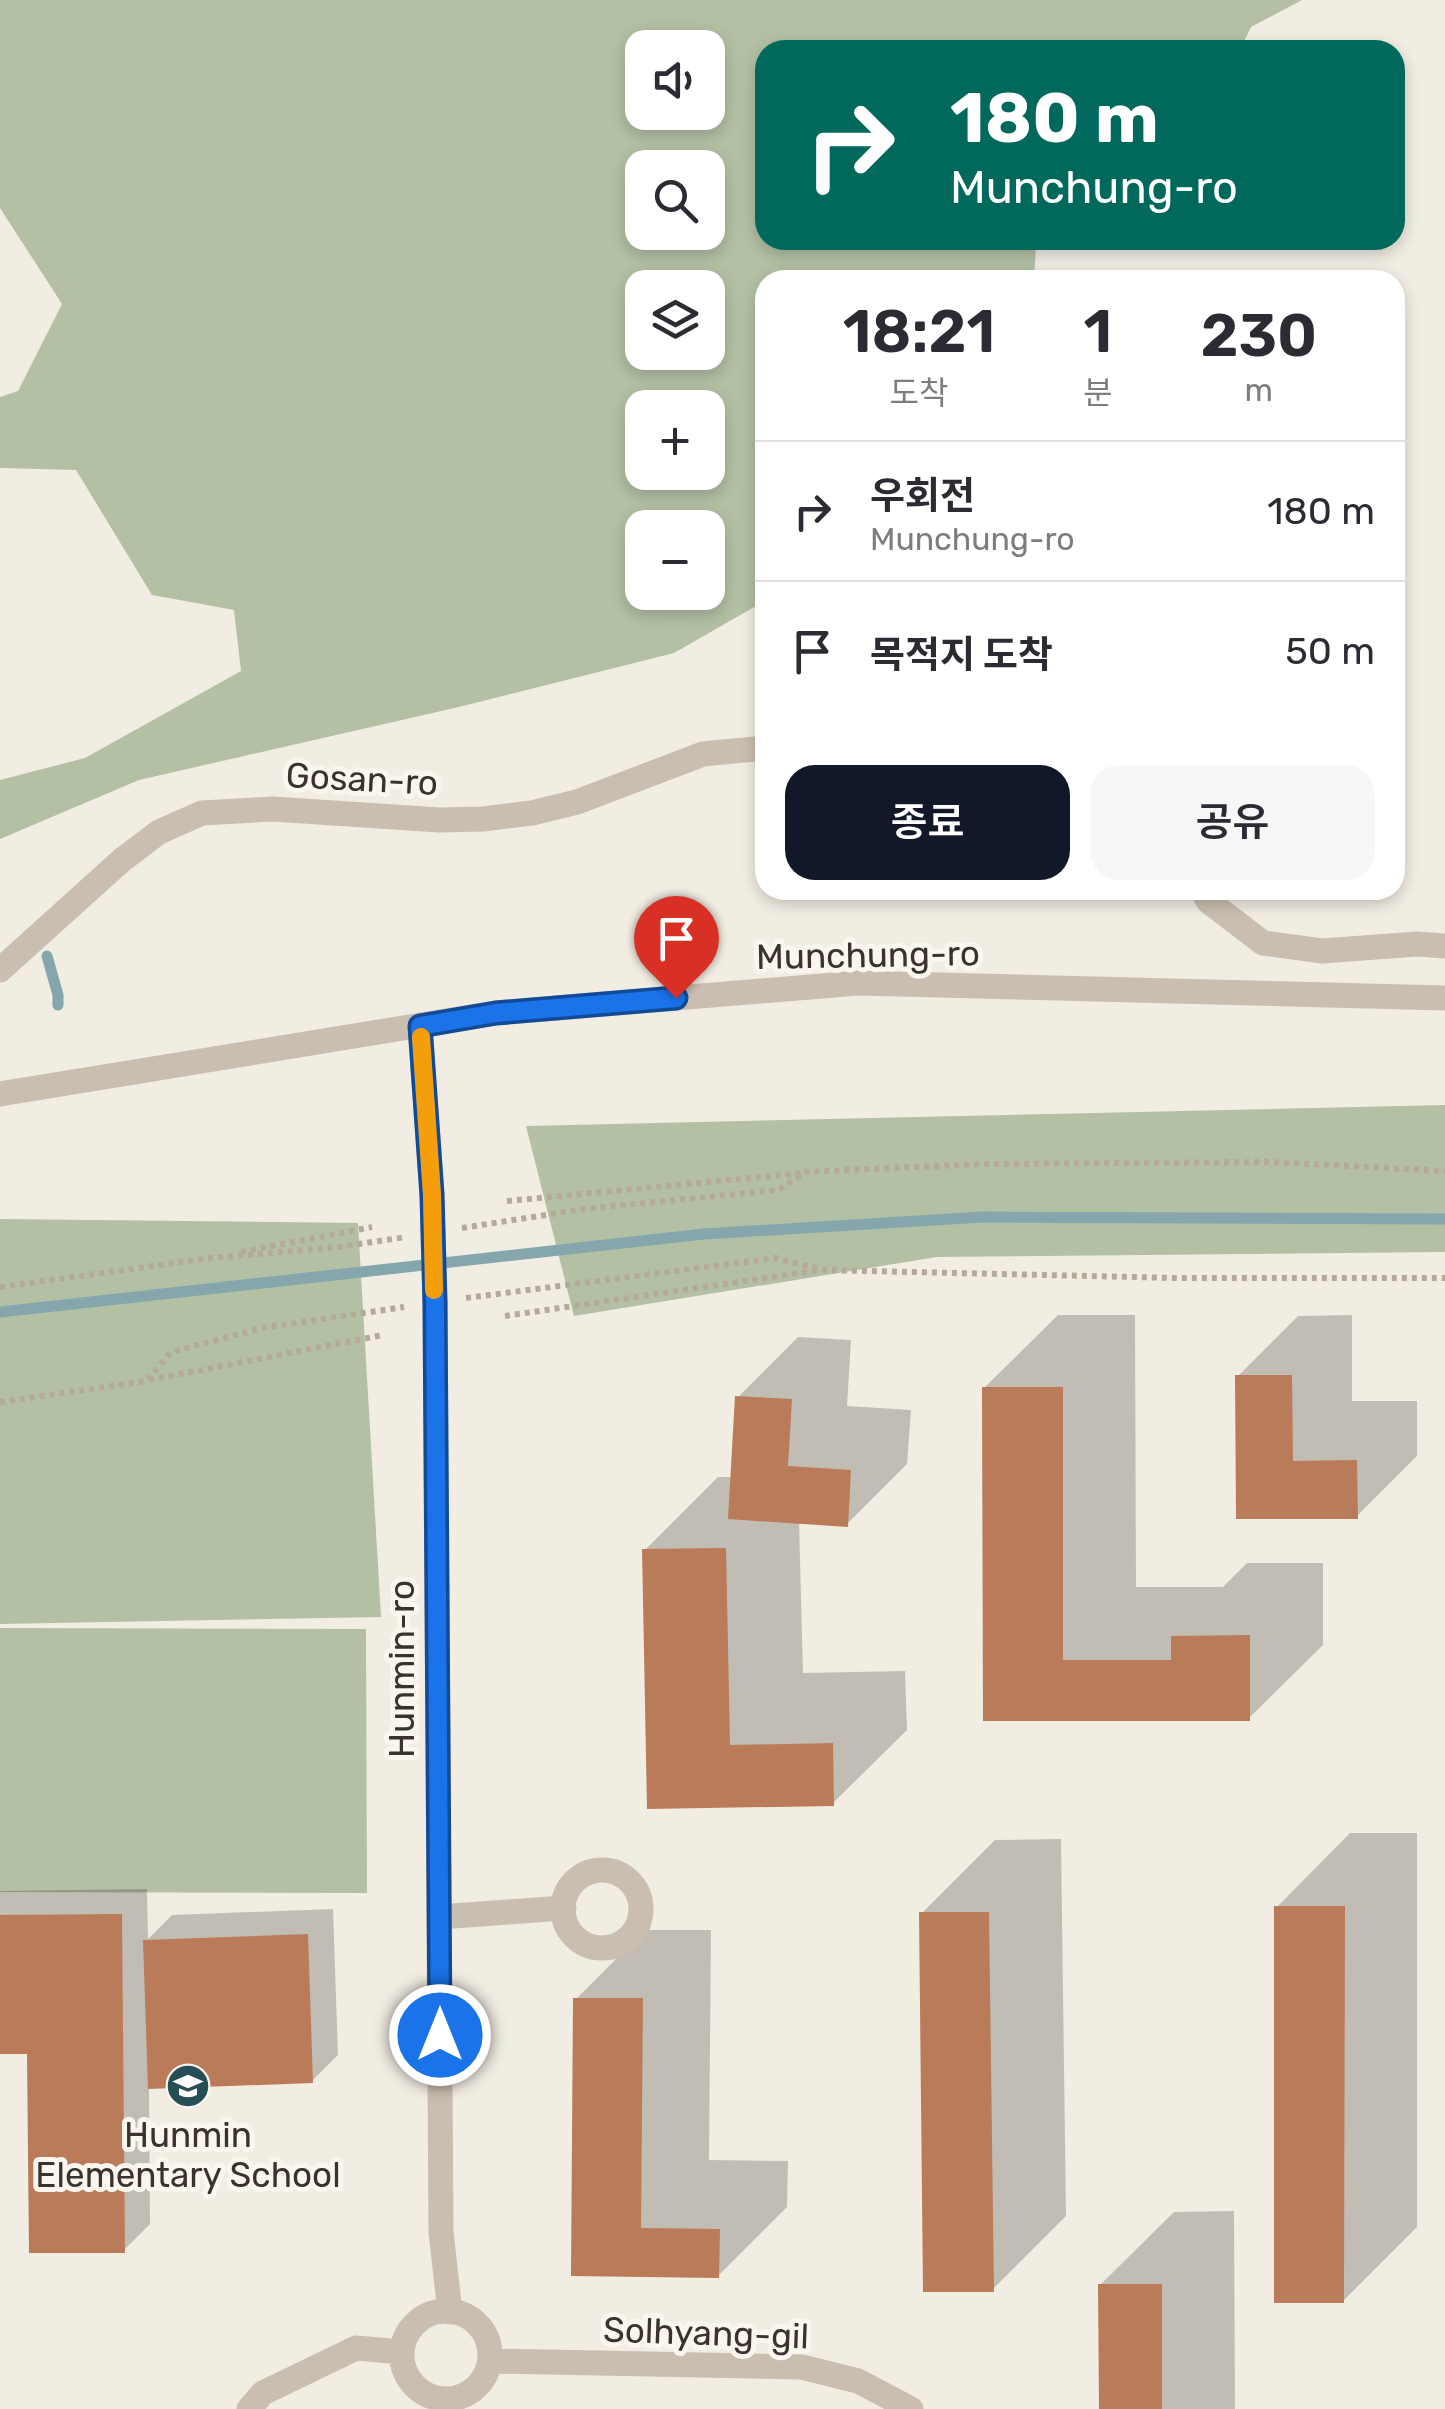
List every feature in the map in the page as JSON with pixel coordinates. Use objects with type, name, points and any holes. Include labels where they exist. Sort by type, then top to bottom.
[{"type":"street","name":"Gosan-ro","points":[[0,970],[122,860],[159,832],[202,813],[274,809],[439,820],[516,815],[576,802],[703,754],[755,749]]},
{"type":"street","points":[[1208,900],[1262,942],[1322,951],[1417,944],[1445,946]]},
{"type":"street","name":"Munchung-ro","points":[[0,1094],[496,1013],[858,983],[1445,998]]},
{"type":"street","name":"Hunmin-ro","points":[[420,1026],[437,1303],[442,2232],[450,2312]]},
{"type":"street","points":[[439,1917],[564,1908]]},
{"type":"street","points":[[450,2312],[466,2316],[480,2327],[489,2346],[490,2361],[486,2374],[472,2390],[460,2398],[438,2399],[413,2384],[404,2369],[402,2352],[407,2335],[418,2321],[433,2313],[450,2312]]},
{"type":"street","points":[[249,2409],[263,2393],[356,2348],[402,2352]]},
{"type":"street","name":"Solhyang-gil","points":[[490,2361],[802,2367],[858,2381],[911,2409]]},
{"type":"path","points":[[506,1201],[806,1172],[983,1164],[1251,1162],[1445,1170]]},
{"type":"path","points":[[452,1230],[584,1208],[778,1190],[806,1172]]},
{"type":"path","points":[[0,1287],[211,1258],[372,1227]]},
{"type":"path","points":[[211,1258],[339,1248],[414,1236]]},
{"type":"path","points":[[147,1380],[171,1352],[262,1328],[776,1258],[823,1270]]},
{"type":"path","points":[[504,1316],[823,1270],[1177,1278],[1445,1278]]},
{"type":"path","points":[[0,1402],[147,1380],[384,1335]]},
{"type":"green space","points":[[0,0],[1302,0],[1251,27],[1245,40],[755,40],[755,250],[1036,250],[1035,270],[755,270],[755,607],[674,653],[139,780],[0,839],[0,780],[85,758],[241,671],[234,610],[152,595],[76,470],[0,468],[0,397],[18,391],[62,304],[0,208]]},
{"type":"green space","points":[[1445,1105],[1445,1252],[937,1257],[574,1316],[526,1126]]},
{"type":"green space","points":[[0,1219],[358,1223],[381,1617],[0,1624]]},
{"type":"green space","points":[[0,1628],[366,1629],[367,1893],[0,1892]]},
{"type":"building","points":[[1235,1375],[1292,1375],[1293,1461],[1357,1460],[1358,1519],[1236,1519]]},
{"type":"building","points":[[982,1387],[1063,1387],[1063,1660],[1171,1660],[1171,1636],[1250,1635],[1250,1721],[983,1721]]},
{"type":"building","points":[[735,1396],[792,1399],[788,1466],[851,1470],[848,1527],[728,1519]]},
{"type":"building","points":[[726,1548],[730,1745],[833,1743],[834,1806],[647,1809],[642,1549]]},
{"type":"building","points":[[1274,1906],[1345,1906],[1344,2303],[1274,2303]]},
{"type":"building","points":[[919,1912],[989,1912],[994,2292],[923,2292]]},
{"type":"building","points":[[122,1914],[125,2253],[29,2253],[27,2054],[0,2054],[0,1915]]},
{"type":"building","points":[[308,1934],[313,2083],[148,2089],[143,1940]]},
{"type":"building","points":[[573,1998],[643,1998],[641,2228],[720,2229],[719,2278],[571,2276]]},
{"type":"building","points":[[1098,2284],[1162,2284],[1162,2409],[1099,2409]]},
{"type":"waterway","points":[[47,956],[58,1005]]},
{"type":"waterway","points":[[0,1312],[704,1234],[983,1217],[1445,1219]]},
{"type":"slow traffic","points":[[421,1037],[434,1290]]},
{"type":"place","name":"Hunmin Elementary School","points":[[188,2086]]},
{"type":"route","points":[[440,2035],[435,1303],[420,1026],[496,1013],[676,998]]}]
